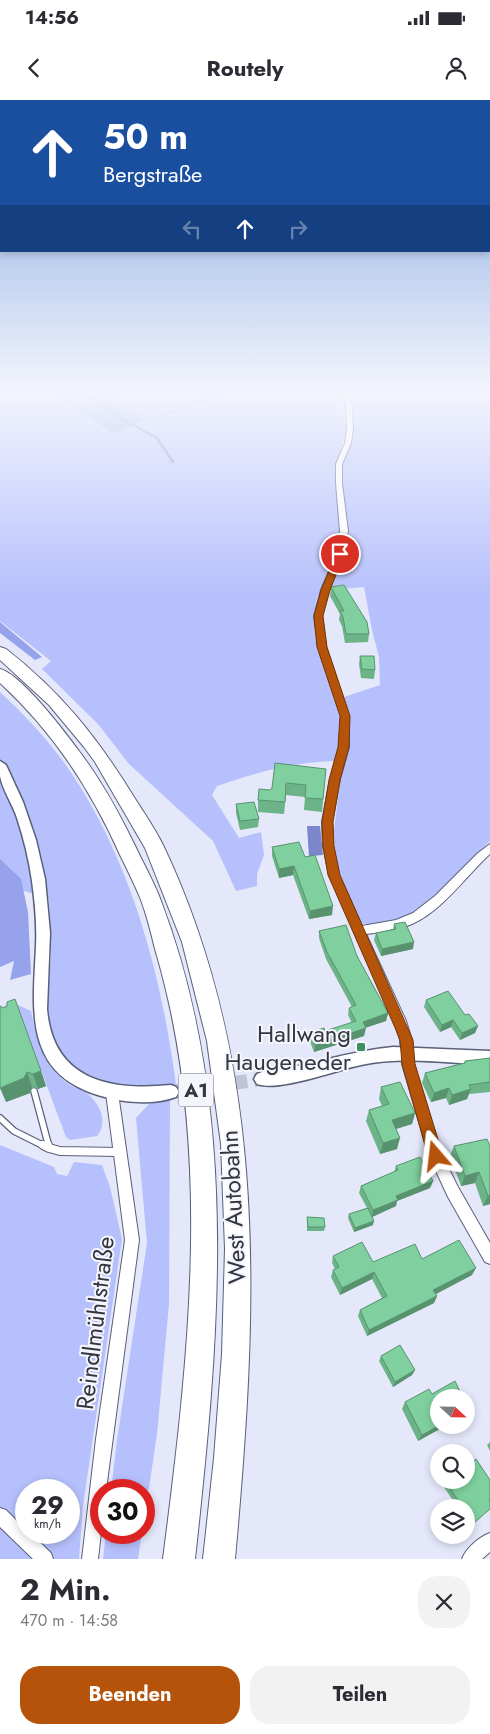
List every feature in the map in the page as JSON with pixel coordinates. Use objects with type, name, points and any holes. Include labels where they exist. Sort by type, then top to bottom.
[{"type":"highway","name":"West Autobahn","points":[[0,652],[51,697],[84,733],[120,783],[144,825],[167,872],[188,925],[204,978],[219,1048],[231,1127],[238,1242],[238,1298],[233,1410],[219,1559]]},
{"type":"highway","name":"West Autobahn","points":[[0,674],[37,709],[66,744],[101,797],[129,847],[151,899],[177,984],[184,1015],[199,1116],[204,1204],[204,1242],[203,1300],[196,1409],[179,1559]]},
{"type":"street","points":[[342,458],[339,464],[339,483],[344,531],[340,554],[318,616],[322,647],[345,716],[344,747],[327,822],[328,846],[334,875],[400,1021],[406,1040],[408,1064],[436,1156],[453,1192],[490,1257]]},
{"type":"street","points":[[0,764],[15,794],[26,823],[40,885],[44,922],[40,1004],[41,1024],[54,1056],[74,1077],[89,1086],[112,1093],[171,1092]]},
{"type":"street","points":[[358,931],[410,920],[431,905],[490,848]]},
{"type":"street","points":[[262,1078],[311,1071],[363,1056],[408,1053],[490,1058]]},
{"type":"street","name":"Reindlmühlstraße","points":[[90,1559],[104,1439],[132,1240],[112,1093]]},
{"type":"street","points":[[0,1516],[44,1559]]},
{"type":"street","points":[[470,1559],[490,1541]]},
{"type":"lane","points":[[34,1091],[49,1148]]},
{"type":"lane","points":[[0,1118],[14,1131],[49,1148],[60,1151],[121,1152]]},
{"type":"shaded area","points":[[0,458],[338,458],[335,469],[340,515],[340,539],[317,598],[314,614],[315,636],[339,712],[340,736],[337,761],[305,763],[261,772],[217,786],[212,795],[239,838],[261,832],[264,855],[257,874],[257,886],[236,891],[213,841],[129,764],[98,724],[42,669],[51,661],[0,621]]},
{"type":"shaded area","points":[[344,458],[490,458],[490,841],[432,899],[416,911],[398,920],[379,925],[360,923],[339,871],[335,851],[334,831],[340,781],[350,738],[348,713],[344,697],[380,685],[379,657],[364,587],[329,590],[347,539],[348,522],[341,482]]},
{"type":"shaded area","points":[[0,622],[42,657],[35,660],[0,633]]},
{"type":"shaded area","points":[[0,692],[38,731],[72,774],[112,846],[142,924],[153,964],[170,1045],[176,1085],[117,1086],[97,1081],[80,1072],[63,1057],[49,1026],[47,1000],[51,959],[49,899],[0,883]]},
{"type":"shaded area","points":[[307,826],[320,826],[323,855],[309,856]]},
{"type":"shaded area","points":[[0,859],[21,879],[28,912],[31,974],[10,980],[14,961],[0,967]]},
{"type":"shaded area","points":[[8,1004],[18,1005],[31,1011],[39,1044],[50,1065],[63,1080],[87,1093],[97,1104],[102,1115],[102,1126],[97,1136],[70,1140],[66,1137],[20,1014],[12,1015],[3,1007]]},
{"type":"shaded area","points":[[170,1099],[169,1304],[157,1434],[150,1479],[112,1479],[147,1243],[136,1118],[149,1104]]},
{"type":"shaded area","points":[[0,1145],[54,1167],[57,1174],[67,1176],[74,1162],[102,1165],[110,1187],[122,1239],[83,1506],[79,1559],[0,1559]]},
{"type":"shaded area","points":[[105,1544],[140,1544],[138,1559],[103,1559]]},
{"type":"building","points":[[344,585],[367,622],[369,634],[346,634],[340,611],[344,611],[331,587]]},
{"type":"building","points":[[360,656],[374,656],[375,670],[362,669]]},
{"type":"building","points":[[275,763],[326,769],[323,799],[305,798],[306,785],[286,783],[285,802],[258,800],[259,789],[270,790],[272,788]]},
{"type":"building","points":[[254,802],[259,819],[240,821],[236,804]]},
{"type":"building","points":[[299,842],[305,857],[315,855],[333,906],[310,911],[294,866],[279,869],[272,847]]},
{"type":"building","points":[[405,922],[414,942],[382,949],[376,933],[396,929],[394,924]]},
{"type":"building","points":[[346,925],[357,956],[388,1013],[363,1022],[366,1028],[315,1045],[310,1032],[324,1028],[325,1031],[356,1021],[349,1008],[356,1005],[327,952],[319,931]]},
{"type":"building","points":[[448,991],[465,1015],[469,1014],[478,1026],[462,1033],[453,1020],[442,1025],[426,1000]]},
{"type":"building","points":[[15,999],[41,1071],[33,1074],[27,1072],[24,1078],[0,1088],[0,1006],[4,1008],[7,1006],[7,1002]]},
{"type":"building","points":[[490,1058],[490,1082],[469,1085],[471,1089],[452,1095],[449,1088],[434,1093],[425,1073],[465,1063],[465,1061]]},
{"type":"building","points":[[400,1082],[415,1113],[392,1120],[400,1138],[383,1143],[369,1110],[389,1104],[381,1087]]},
{"type":"building","points":[[487,1139],[490,1146],[490,1195],[488,1196],[479,1172],[465,1176],[454,1146]]},
{"type":"building","points":[[420,1157],[433,1181],[396,1196],[398,1200],[373,1210],[361,1186],[398,1170],[396,1166]]},
{"type":"building","points":[[368,1208],[374,1221],[355,1228],[349,1214]]},
{"type":"building","points":[[307,1217],[324,1218],[325,1227],[308,1227]]},
{"type":"building","points":[[459,1240],[476,1268],[433,1290],[437,1296],[369,1330],[360,1310],[387,1296],[374,1272],[342,1288],[333,1270],[339,1267],[333,1256],[362,1242],[373,1262],[415,1244],[422,1259]]},
{"type":"building","points":[[400,1345],[415,1370],[395,1382],[381,1356]]},
{"type":"building","points":[[455,1381],[459,1389],[441,1389]]},
{"type":"building","points":[[429,1389],[430,1431],[422,1435],[405,1402]]},
{"type":"building","points":[[475,1460],[490,1480],[490,1509],[475,1522],[475,1499],[457,1499],[451,1489],[475,1489]]},
{"type":"waterway","points":[[170,458],[173,462]]},
{"type":"tunnel","points":[[171,1092],[262,1079]]},
{"type":"place","name":"Hallwang Haugeneder","points":[[361,1047]]},
{"type":"route","points":[[340,554],[318,616],[322,647],[345,716],[344,747],[327,822],[328,846],[334,875],[400,1021],[406,1040],[408,1064],[436,1156]]}]
